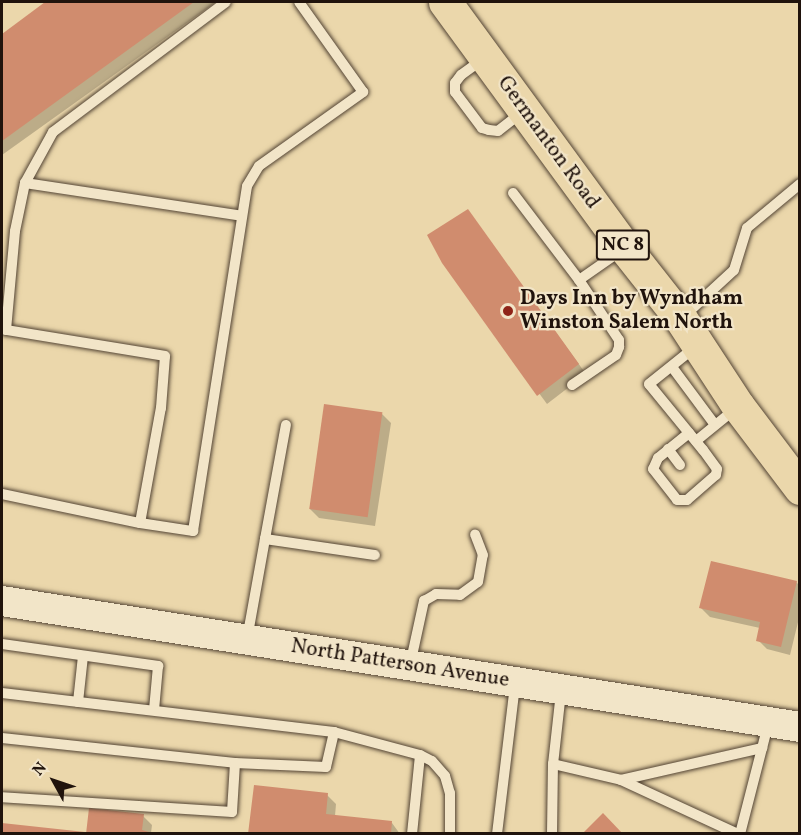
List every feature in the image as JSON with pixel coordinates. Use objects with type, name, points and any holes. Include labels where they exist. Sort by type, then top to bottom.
[{"type":"main road","name":"Germanton Road","points":[[445,2],[689,332],[727,416],[800,488]]},
{"type":"main road","name":"North Patterson Avenue","points":[[2,601],[561,690],[766,735],[800,727]]},
{"type":"lane","points":[[141,523],[161,408],[165,356],[6,330],[15,231],[25,183],[53,132],[226,2]]},
{"type":"lane","points":[[2,494],[141,523],[193,531],[247,186],[259,166],[363,92],[299,2]]},
{"type":"lane","points":[[486,57],[461,75],[455,83],[455,92],[483,128],[489,130],[498,131],[524,110]]},
{"type":"lane","points":[[25,183],[242,216]]},
{"type":"lane","points":[[672,367],[727,416],[692,437],[668,449],[658,458],[653,469],[677,500],[687,500],[695,486],[716,475],[717,469],[692,437],[649,384],[672,367],[689,332],[734,270],[747,228],[800,184]]},
{"type":"lane","points":[[513,193],[579,280],[619,340],[616,355],[572,385]]},
{"type":"lane","points":[[579,280],[625,248]]},
{"type":"lane","points":[[247,639],[286,425]]},
{"type":"lane","points":[[668,449],[680,465]]},
{"type":"lane","points":[[410,665],[424,601],[436,594],[460,595],[478,582],[483,555],[475,534]]},
{"type":"lane","points":[[265,539],[375,555]]},
{"type":"lane","points":[[2,644],[158,666],[154,710]]},
{"type":"lane","points":[[78,702],[83,656]]},
{"type":"lane","points":[[497,834],[515,682]]},
{"type":"lane","points":[[552,834],[554,764],[561,690]]},
{"type":"lane","points":[[2,693],[334,732],[420,755],[432,761],[445,776],[450,793],[450,834]]},
{"type":"lane","points":[[2,738],[235,764],[326,767],[334,732]]},
{"type":"lane","points":[[554,764],[621,780],[739,834],[766,735]]},
{"type":"lane","points":[[621,780],[766,735]]},
{"type":"lane","points":[[412,834],[420,755]]},
{"type":"lane","points":[[2,797],[232,812],[235,764]]},
{"type":"building","points":[[45,2],[194,2],[2,141],[2,34]]},
{"type":"building","name":"Days Inn by Wyndham Winston Salem North","points":[[468,209],[579,364],[537,396],[442,263],[427,235]]},
{"type":"building","points":[[324,404],[382,412],[368,517],[309,509]]},
{"type":"building","points":[[711,561],[797,581],[781,647],[756,641],[760,622],[699,608]]},
{"type":"building","points":[[254,785],[328,793],[326,814],[392,821],[391,834],[248,834]]},
{"type":"building","points":[[89,808],[144,814],[142,830],[156,834],[86,834]]},
{"type":"building","points":[[603,813],[623,834],[582,834]]},
{"type":"building","points":[[2,823],[85,832],[85,834],[2,834]]},
{"type":"place","name":"Days Inn by Wyndham Winston Salem North","points":[[508,311]]}]
